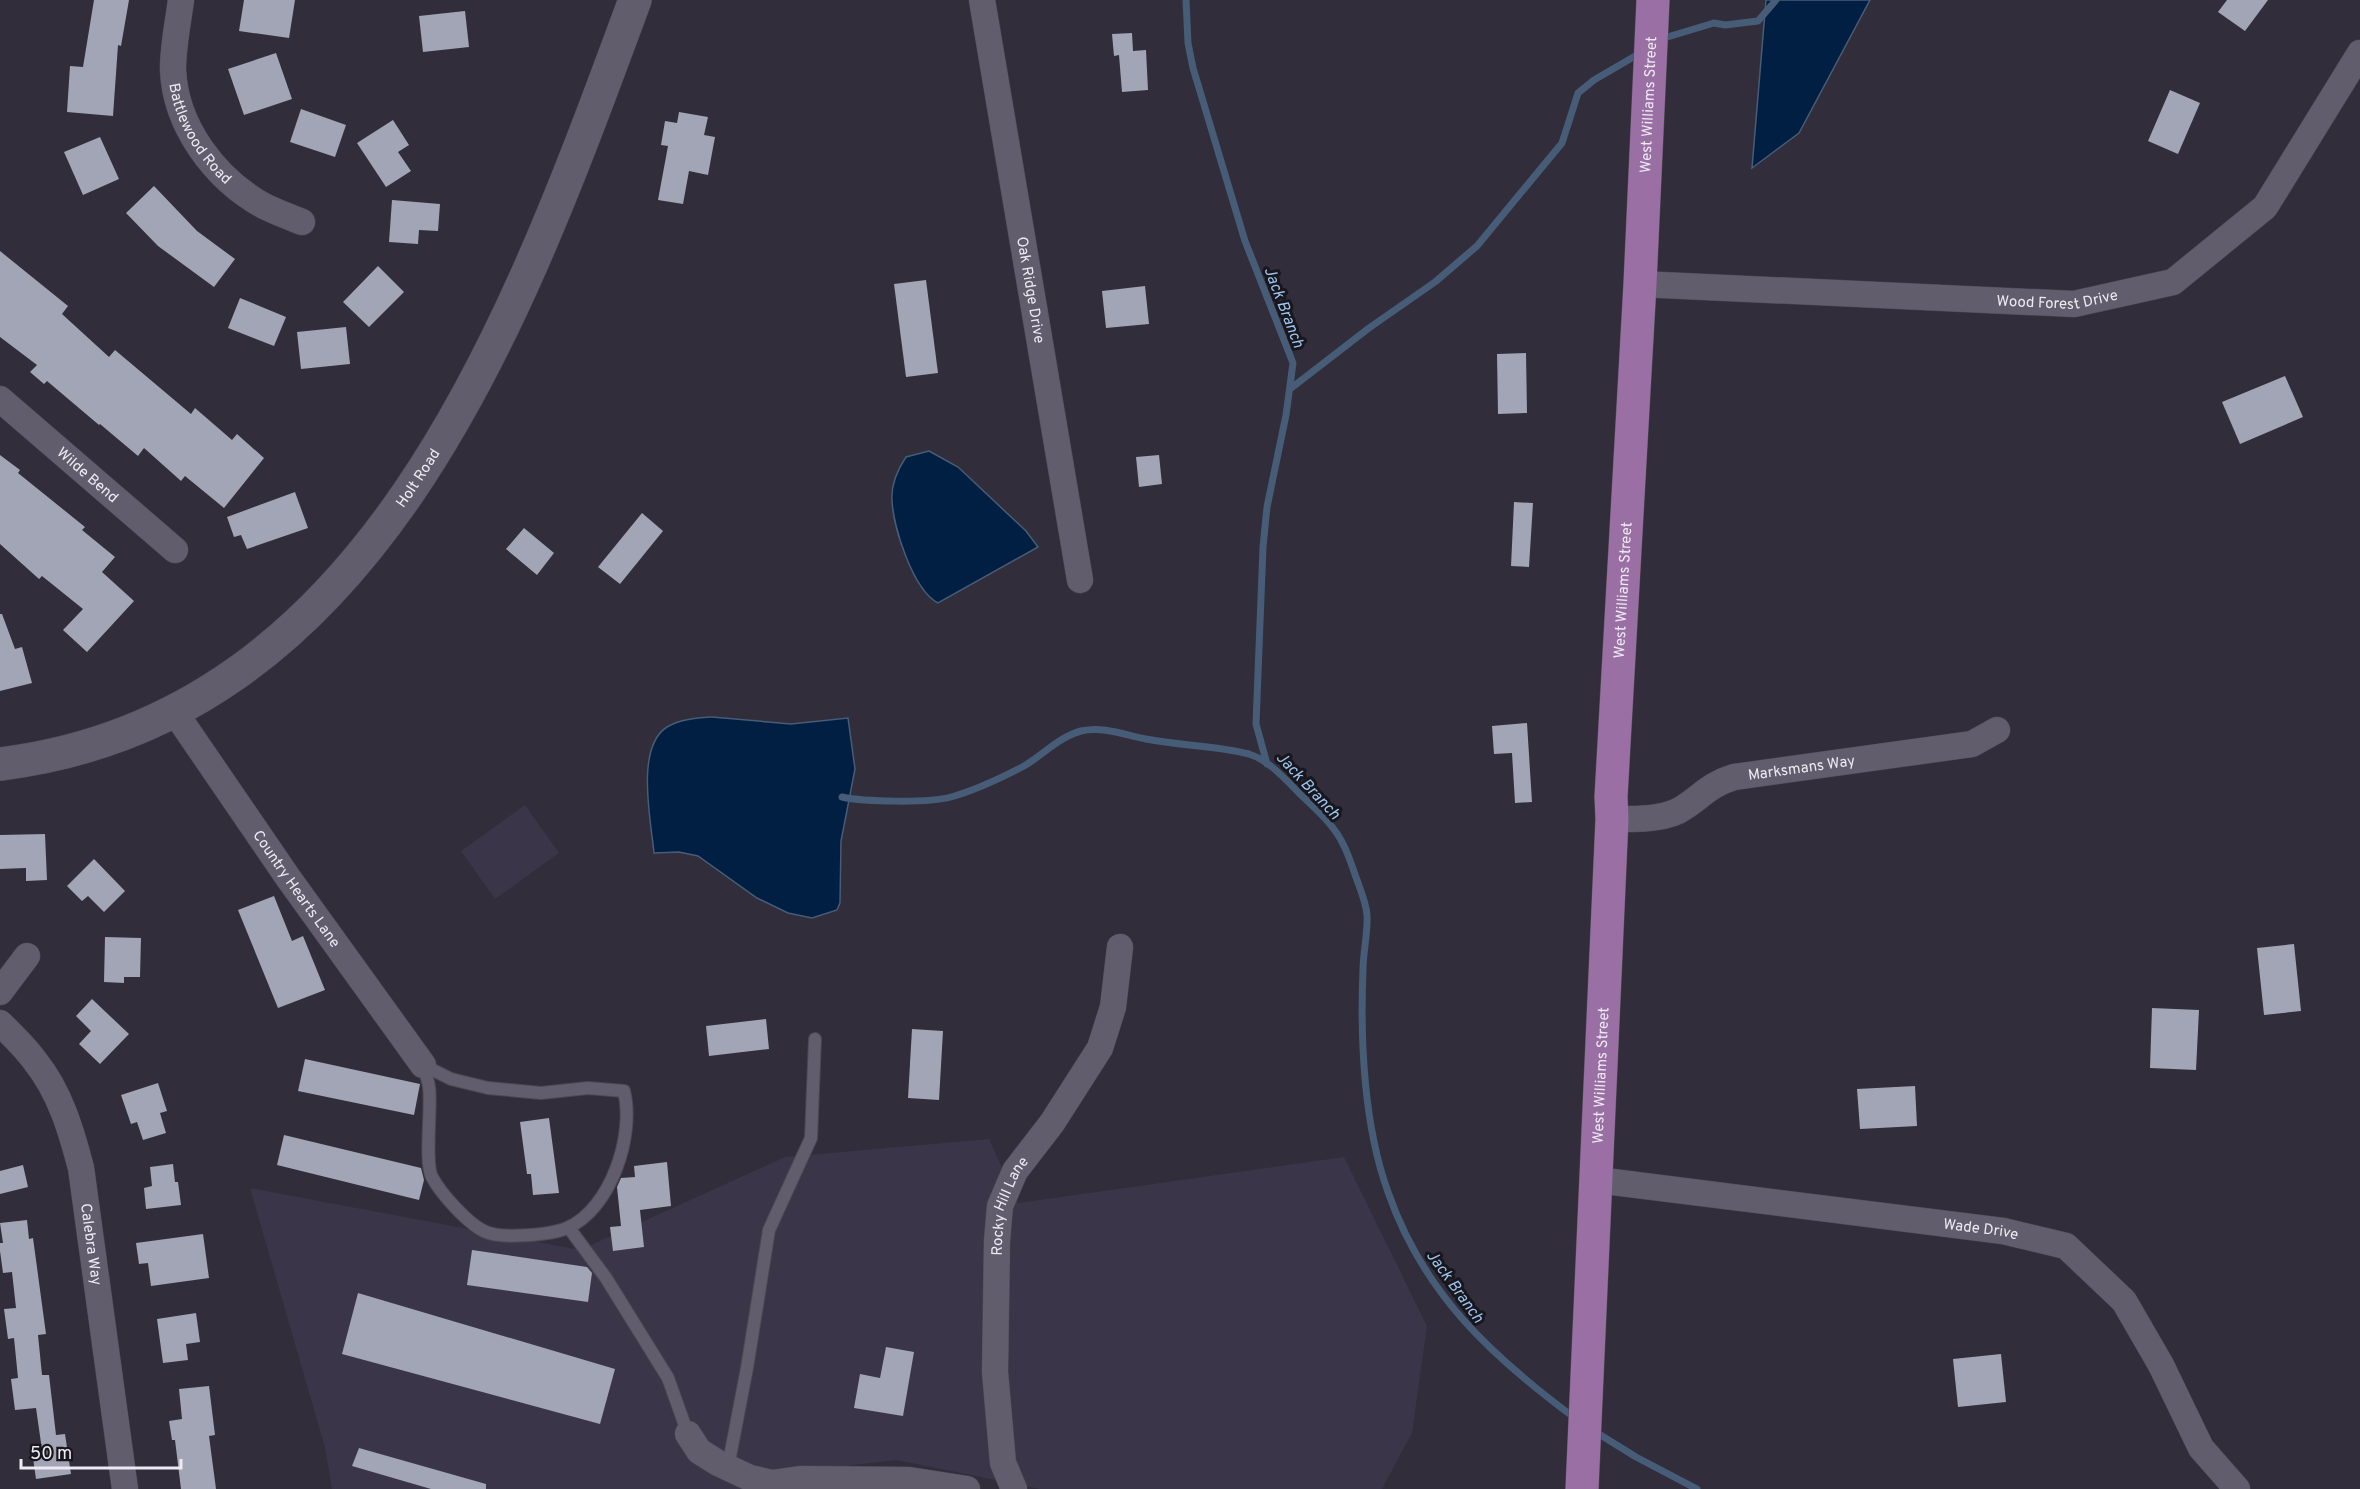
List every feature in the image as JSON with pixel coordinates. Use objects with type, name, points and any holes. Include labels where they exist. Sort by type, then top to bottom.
[{"type":"main road","name":"West Williams Street","points":[[1582,1489],[1597,1180],[1612,786],[1640,285],[1653,0]]},
{"type":"street","name":"Battlewood Road","points":[[181,0],[173,71],[182,114],[192,136],[226,178],[263,205],[302,222]]},
{"type":"street","name":"Holt Road","points":[[0,764],[22,762],[75,749],[127,731],[174,711],[241,670],[298,624],[338,584],[372,542],[440,445],[486,364],[518,297],[579,151],[635,0]]},
{"type":"street","name":"Oak Ridge Drive","points":[[982,0],[1080,580]]},
{"type":"street","name":"Wood Forest Drive","points":[[1640,285],[2074,304],[2173,282],[2265,207],[2360,52]]},
{"type":"street","name":"Wilde Bend","points":[[0,399],[176,550]]},
{"type":"street","name":"Country Hearts Lane","points":[[174,711],[289,879],[423,1065]]},
{"type":"street","name":"Marksmans Way","points":[[1612,819],[1640,819],[1677,811],[1717,782],[1734,777],[1972,744],[1996,730]]},
{"type":"street","name":"Rocky Hill Lane","points":[[1014,1489],[1003,1464],[995,1372],[997,1241],[1000,1206],[1015,1171],[1052,1123],[1100,1048],[1113,1007],[1120,947]]},
{"type":"street","points":[[0,992],[27,956]]},
{"type":"street","name":"Calebra Way","points":[[0,1023],[35,1061],[52,1089],[68,1121],[81,1168],[125,1489]]},
{"type":"street","name":"Wade Drive","points":[[1597,1180],[2003,1231],[2066,1246],[2124,1301],[2161,1365],[2201,1448],[2236,1489]]},
{"type":"street","points":[[688,1434],[699,1451],[750,1478],[771,1486],[800,1479],[909,1480],[967,1489]]},
{"type":"lane","points":[[728,1467],[747,1368],[769,1230],[811,1138],[815,1040]]},
{"type":"lane","points":[[423,1065],[451,1079],[488,1088],[541,1093],[588,1088],[624,1091],[628,1108],[621,1161],[599,1204],[568,1228],[549,1234],[518,1236],[486,1233],[460,1212],[431,1176],[429,1086],[423,1065]]},
{"type":"lane","points":[[568,1228],[606,1278],[663,1369],[688,1434]]},
{"type":"shaded area","points":[[525,805],[559,853],[495,899],[461,851]]},
{"type":"shaded area","points":[[989,1139],[1018,1203],[1344,1157],[1427,1326],[1412,1433],[1382,1489],[1040,1489],[896,1460],[779,1474],[777,1489],[332,1489],[325,1448],[250,1188],[580,1250],[785,1157]]},
{"type":"water","points":[[1766,0],[1870,0],[1799,133],[1752,168]]},
{"type":"water","points":[[929,451],[958,467],[1026,531],[1038,547],[938,603],[920,585],[906,557],[896,526],[892,500],[896,477],[906,457]]},
{"type":"water","points":[[712,717],[791,724],[848,718],[855,769],[841,841],[840,903],[837,910],[812,918],[788,913],[757,898],[698,856],[679,852],[654,853],[647,786],[651,751],[657,737],[672,724],[695,718]]},
{"type":"building","points":[[94,0],[129,0],[121,46],[118,45],[113,116],[67,112],[70,66],[83,67]]},
{"type":"building","points":[[244,0],[295,0],[289,38],[239,31]]},
{"type":"building","points":[[2227,0],[2268,0],[2245,31],[2218,12]]},
{"type":"building","points":[[465,11],[469,47],[423,52],[419,16]]},
{"type":"building","points":[[1132,33],[1133,51],[1146,50],[1148,90],[1122,92],[1119,55],[1114,56],[1112,34]]},
{"type":"building","points":[[276,53],[292,99],[244,115],[228,69]]},
{"type":"building","points":[[2170,90],[2200,103],[2178,154],[2148,141]]},
{"type":"building","points":[[301,109],[346,125],[335,157],[290,142]]},
{"type":"building","points":[[679,112],[708,117],[704,135],[715,137],[708,175],[689,171],[683,204],[658,200],[668,146],[661,145],[665,121],[677,123]]},
{"type":"building","points":[[393,120],[409,145],[398,152],[411,171],[386,187],[357,143]]},
{"type":"building","points":[[100,137],[119,179],[83,195],[64,152]]},
{"type":"building","points":[[154,186],[197,231],[235,259],[214,287],[158,246],[126,213]]},
{"type":"building","points":[[392,200],[440,204],[438,231],[419,230],[418,244],[389,242]]},
{"type":"building","points":[[0,251],[68,306],[62,314],[109,357],[115,350],[191,414],[195,408],[232,440],[237,434],[264,458],[224,508],[185,476],[181,481],[144,448],[138,456],[47,381],[44,384],[30,372],[37,365],[0,337]]},
{"type":"building","points":[[378,266],[404,292],[369,327],[343,302]]},
{"type":"building","points":[[926,280],[938,373],[906,377],[894,284]]},
{"type":"building","points":[[1145,286],[1149,324],[1106,328],[1102,291]]},
{"type":"building","points":[[240,298],[286,317],[274,346],[228,328]]},
{"type":"building","points":[[346,327],[350,364],[301,369],[297,332]]},
{"type":"building","points":[[1526,353],[1527,413],[1498,414],[1497,354]]},
{"type":"building","points":[[2285,376],[2303,417],[2240,444],[2222,402]]},
{"type":"building","points":[[0,455],[20,470],[18,473],[85,527],[82,530],[115,557],[102,572],[134,601],[87,652],[63,630],[83,609],[42,576],[39,579],[0,544]]},
{"type":"building","points":[[1159,455],[1162,484],[1139,487],[1136,457]]},
{"type":"building","points":[[295,492],[308,528],[247,549],[241,535],[234,537],[227,517]]},
{"type":"building","points":[[1514,502],[1533,503],[1529,567],[1511,566]]},
{"type":"building","points":[[642,513],[663,531],[620,584],[598,567]]},
{"type":"building","points":[[524,528],[554,553],[537,575],[506,549]]},
{"type":"building","points":[[0,614],[2,614],[15,649],[22,647],[32,683],[0,691]]},
{"type":"building","points":[[1527,723],[1532,802],[1515,803],[1512,753],[1494,754],[1492,726]]},
{"type":"building","points":[[45,834],[47,880],[26,881],[26,868],[0,869],[0,835]]},
{"type":"building","points":[[94,859],[125,891],[104,912],[88,896],[82,901],[67,886]]},
{"type":"building","points":[[274,896],[292,941],[303,936],[325,990],[278,1008],[238,910]]},
{"type":"building","points":[[105,937],[141,938],[140,977],[124,977],[124,983],[104,982]]},
{"type":"building","points":[[2294,944],[2301,1011],[2264,1015],[2257,948]]},
{"type":"building","points":[[92,999],[129,1034],[100,1064],[79,1044],[91,1031],[76,1016]]},
{"type":"building","points":[[2152,1008],[2199,1010],[2196,1070],[2150,1068]]},
{"type":"building","points":[[766,1019],[769,1049],[709,1056],[706,1026]]},
{"type":"building","points":[[912,1029],[943,1031],[939,1100],[908,1098]]},
{"type":"building","points":[[305,1059],[420,1084],[414,1115],[298,1091]]},
{"type":"building","points":[[158,1083],[167,1111],[160,1113],[166,1133],[143,1140],[137,1122],[131,1124],[121,1095]]},
{"type":"building","points":[[1915,1086],[1917,1126],[1860,1129],[1857,1089]]},
{"type":"building","points":[[549,1118],[559,1193],[533,1195],[531,1174],[527,1174],[520,1122]]},
{"type":"building","points":[[284,1135],[421,1168],[424,1180],[419,1200],[277,1165]]},
{"type":"building","points":[[667,1162],[671,1206],[640,1210],[644,1247],[613,1251],[610,1227],[621,1226],[617,1187],[621,1178],[635,1177],[634,1166]]},
{"type":"building","points":[[173,1164],[181,1205],[146,1209],[144,1188],[152,1186],[150,1167]]},
{"type":"building","points":[[23,1165],[28,1187],[0,1194],[0,1171]]},
{"type":"building","points":[[27,1220],[29,1239],[33,1238],[46,1334],[38,1335],[42,1375],[49,1375],[56,1435],[65,1434],[71,1474],[36,1479],[33,1458],[43,1457],[36,1408],[15,1410],[11,1379],[18,1378],[14,1338],[8,1339],[4,1309],[16,1308],[12,1272],[3,1273],[0,1251],[0,1243],[3,1243],[0,1223]]},
{"type":"building","points":[[203,1234],[209,1278],[151,1286],[148,1263],[139,1264],[136,1243]]},
{"type":"building","points":[[472,1250],[587,1267],[592,1273],[588,1302],[467,1285]]},
{"type":"building","points":[[358,1293],[615,1369],[600,1424],[342,1354]]},
{"type":"building","points":[[196,1313],[200,1342],[186,1344],[188,1360],[163,1363],[157,1319]]},
{"type":"building","points":[[886,1347],[914,1352],[903,1416],[854,1408],[860,1374],[880,1378]]},
{"type":"building","points":[[2001,1354],[2006,1402],[1958,1407],[1953,1359]]},
{"type":"building","points":[[209,1386],[215,1435],[209,1436],[216,1489],[181,1489],[175,1440],[172,1440],[169,1421],[182,1419],[179,1389]]},
{"type":"building","points":[[359,1448],[486,1484],[486,1489],[431,1489],[352,1466]]},
{"type":"waterway","name":"Jack Branch","points":[[1186,0],[1188,43],[1193,68],[1245,241],[1293,363],[1286,415],[1267,507],[1263,547],[1256,724],[1267,764]]},
{"type":"waterway","points":[[1664,38],[1714,23],[1725,25],[1758,21],[1776,0]]},
{"type":"waterway","points":[[1290,389],[1369,328],[1435,282],[1477,246],[1562,143],[1578,93],[1594,80],[1642,52]]},
{"type":"waterway","name":"Jack Branch","points":[[842,797],[897,801],[951,797],[1006,775],[1031,762],[1065,737],[1089,730],[1106,730],[1159,741],[1236,751],[1256,757],[1277,771],[1336,832],[1348,854],[1364,902],[1367,922],[1362,997],[1365,1082],[1380,1166],[1403,1228],[1440,1292],[1463,1320],[1515,1371],[1575,1418]]},
{"type":"waterway","name":"Jack Branch","points":[[1594,1431],[1636,1457],[1697,1489]]}]
